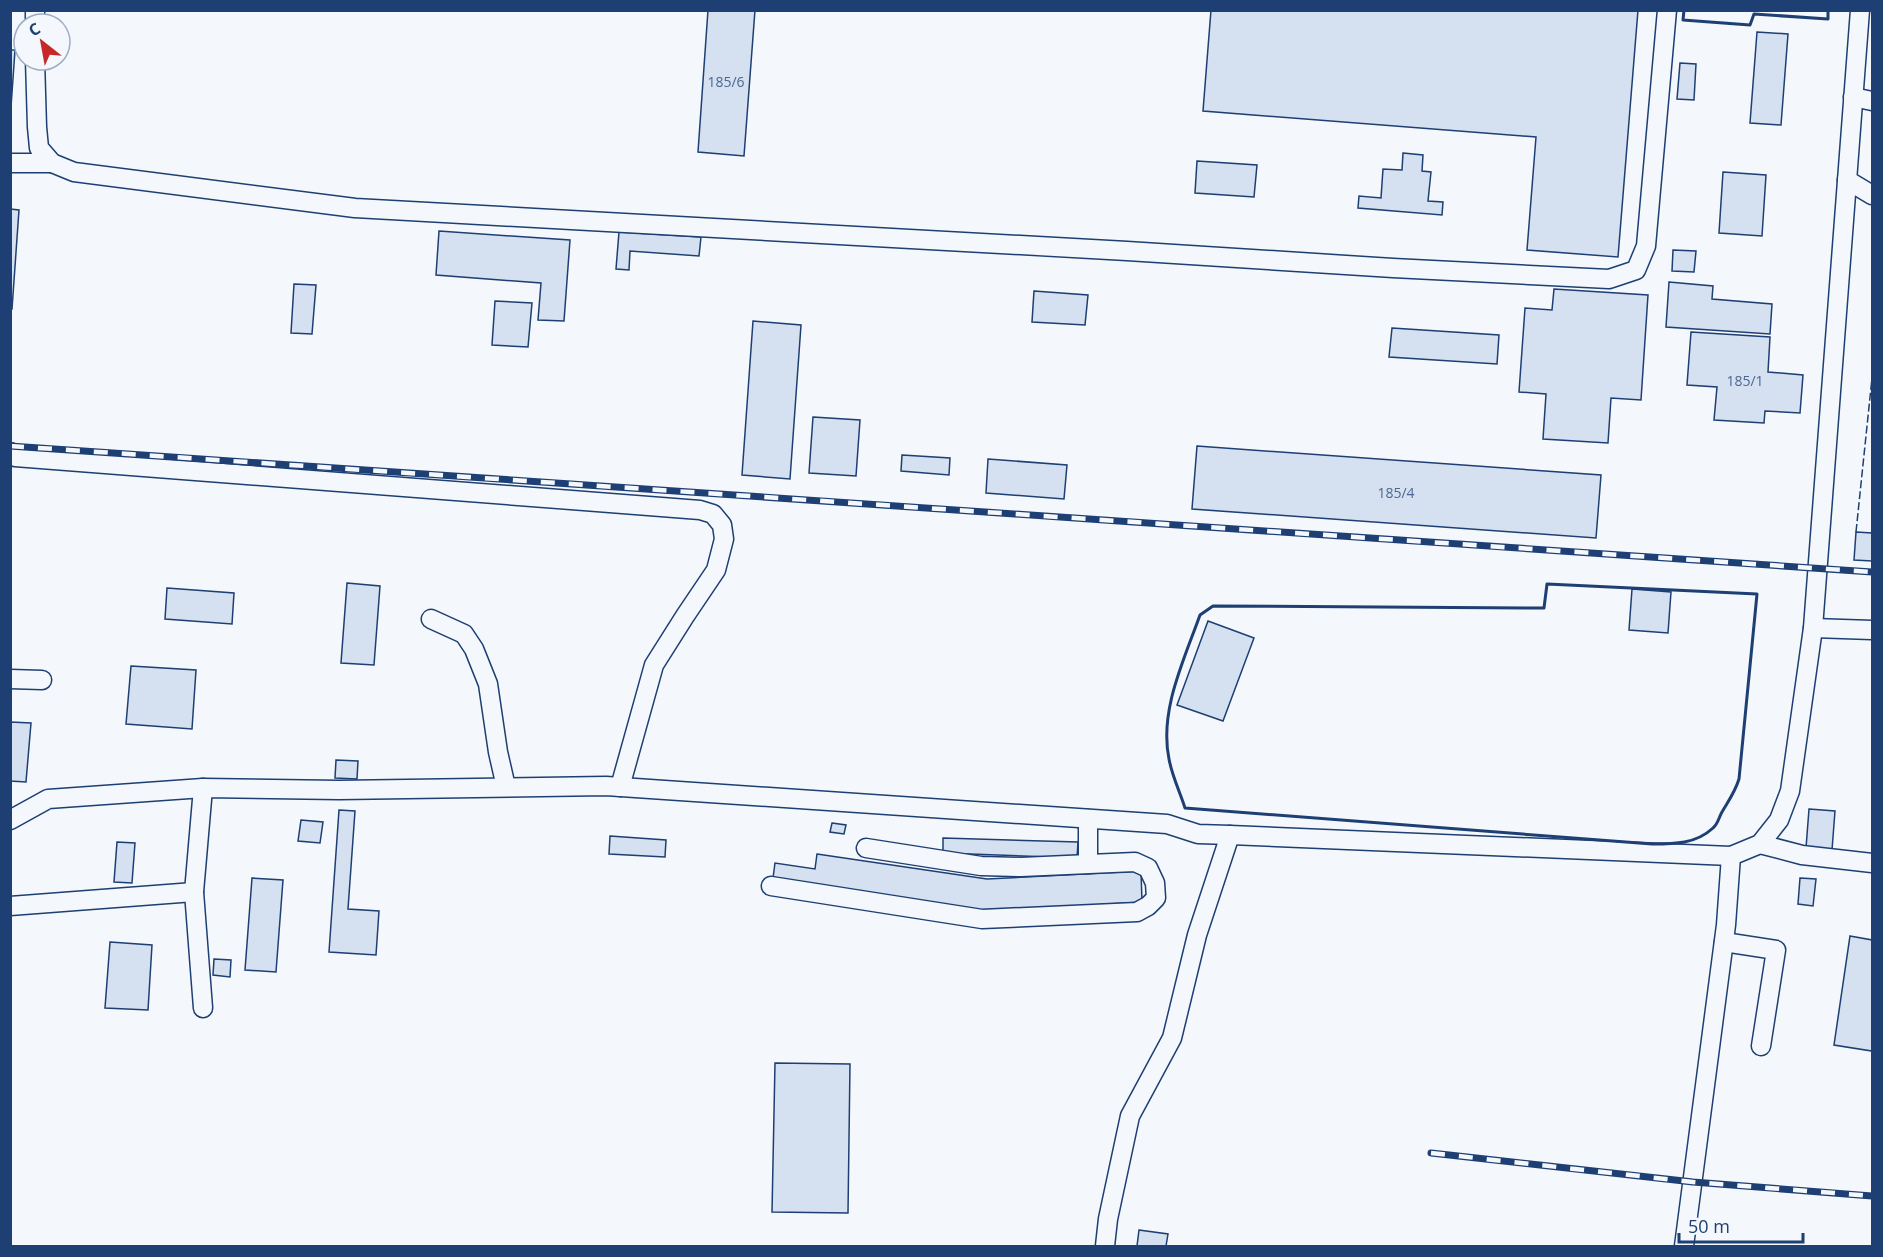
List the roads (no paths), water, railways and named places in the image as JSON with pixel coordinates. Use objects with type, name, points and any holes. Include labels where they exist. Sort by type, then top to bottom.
[{"type":"street","points":[[10,163],[52,163],[74,172],[355,208],[1609,279],[1636,270],[1646,246],[1667,10]]},
{"type":"street","points":[[10,820],[48,799],[203,788],[339,790],[620,787],[1167,824],[1198,834],[1731,856],[1760,844],[1779,820],[1790,791],[1813,628],[1860,10]]},
{"type":"street","points":[[35,72],[39,148],[52,163]]},
{"type":"street","points":[[1853,97],[1872,101]]},
{"type":"street","points":[[1847,180],[1872,195]]},
{"type":"street","points":[[10,453],[15,457],[700,510],[713,514],[722,525],[724,539],[716,570],[654,665],[620,787]]},
{"type":"street","points":[[431,619],[464,634],[474,649],[488,684],[498,752],[506,787]]},
{"type":"street","points":[[1813,628],[1872,630]]},
{"type":"street","points":[[10,679],[42,680]]},
{"type":"street","points":[[203,788],[194,892],[203,1008]]},
{"type":"street","points":[[1088,819],[1089,864]]},
{"type":"street","points":[[1105,1246],[1108,1220],[1130,1116],[1172,1038],[1197,935],[1230,835]]},
{"type":"street","points":[[1760,844],[1802,855],[1872,863]]},
{"type":"street","points":[[771,886],[982,919],[1137,912],[1156,898],[1155,883],[1148,868],[1135,862],[1021,867],[981,866],[866,848]]},
{"type":"street","points":[[1684,1246],[1724,942],[1731,856]]},
{"type":"street","points":[[10,906],[194,892]]},
{"type":"street","points":[[1724,942],[1776,950],[1761,1046]]},
{"type":"railway","points":[[10,446],[1872,572]]},
{"type":"railway","points":[[1431,1153],[1693,1182],[1872,1196]]}]
